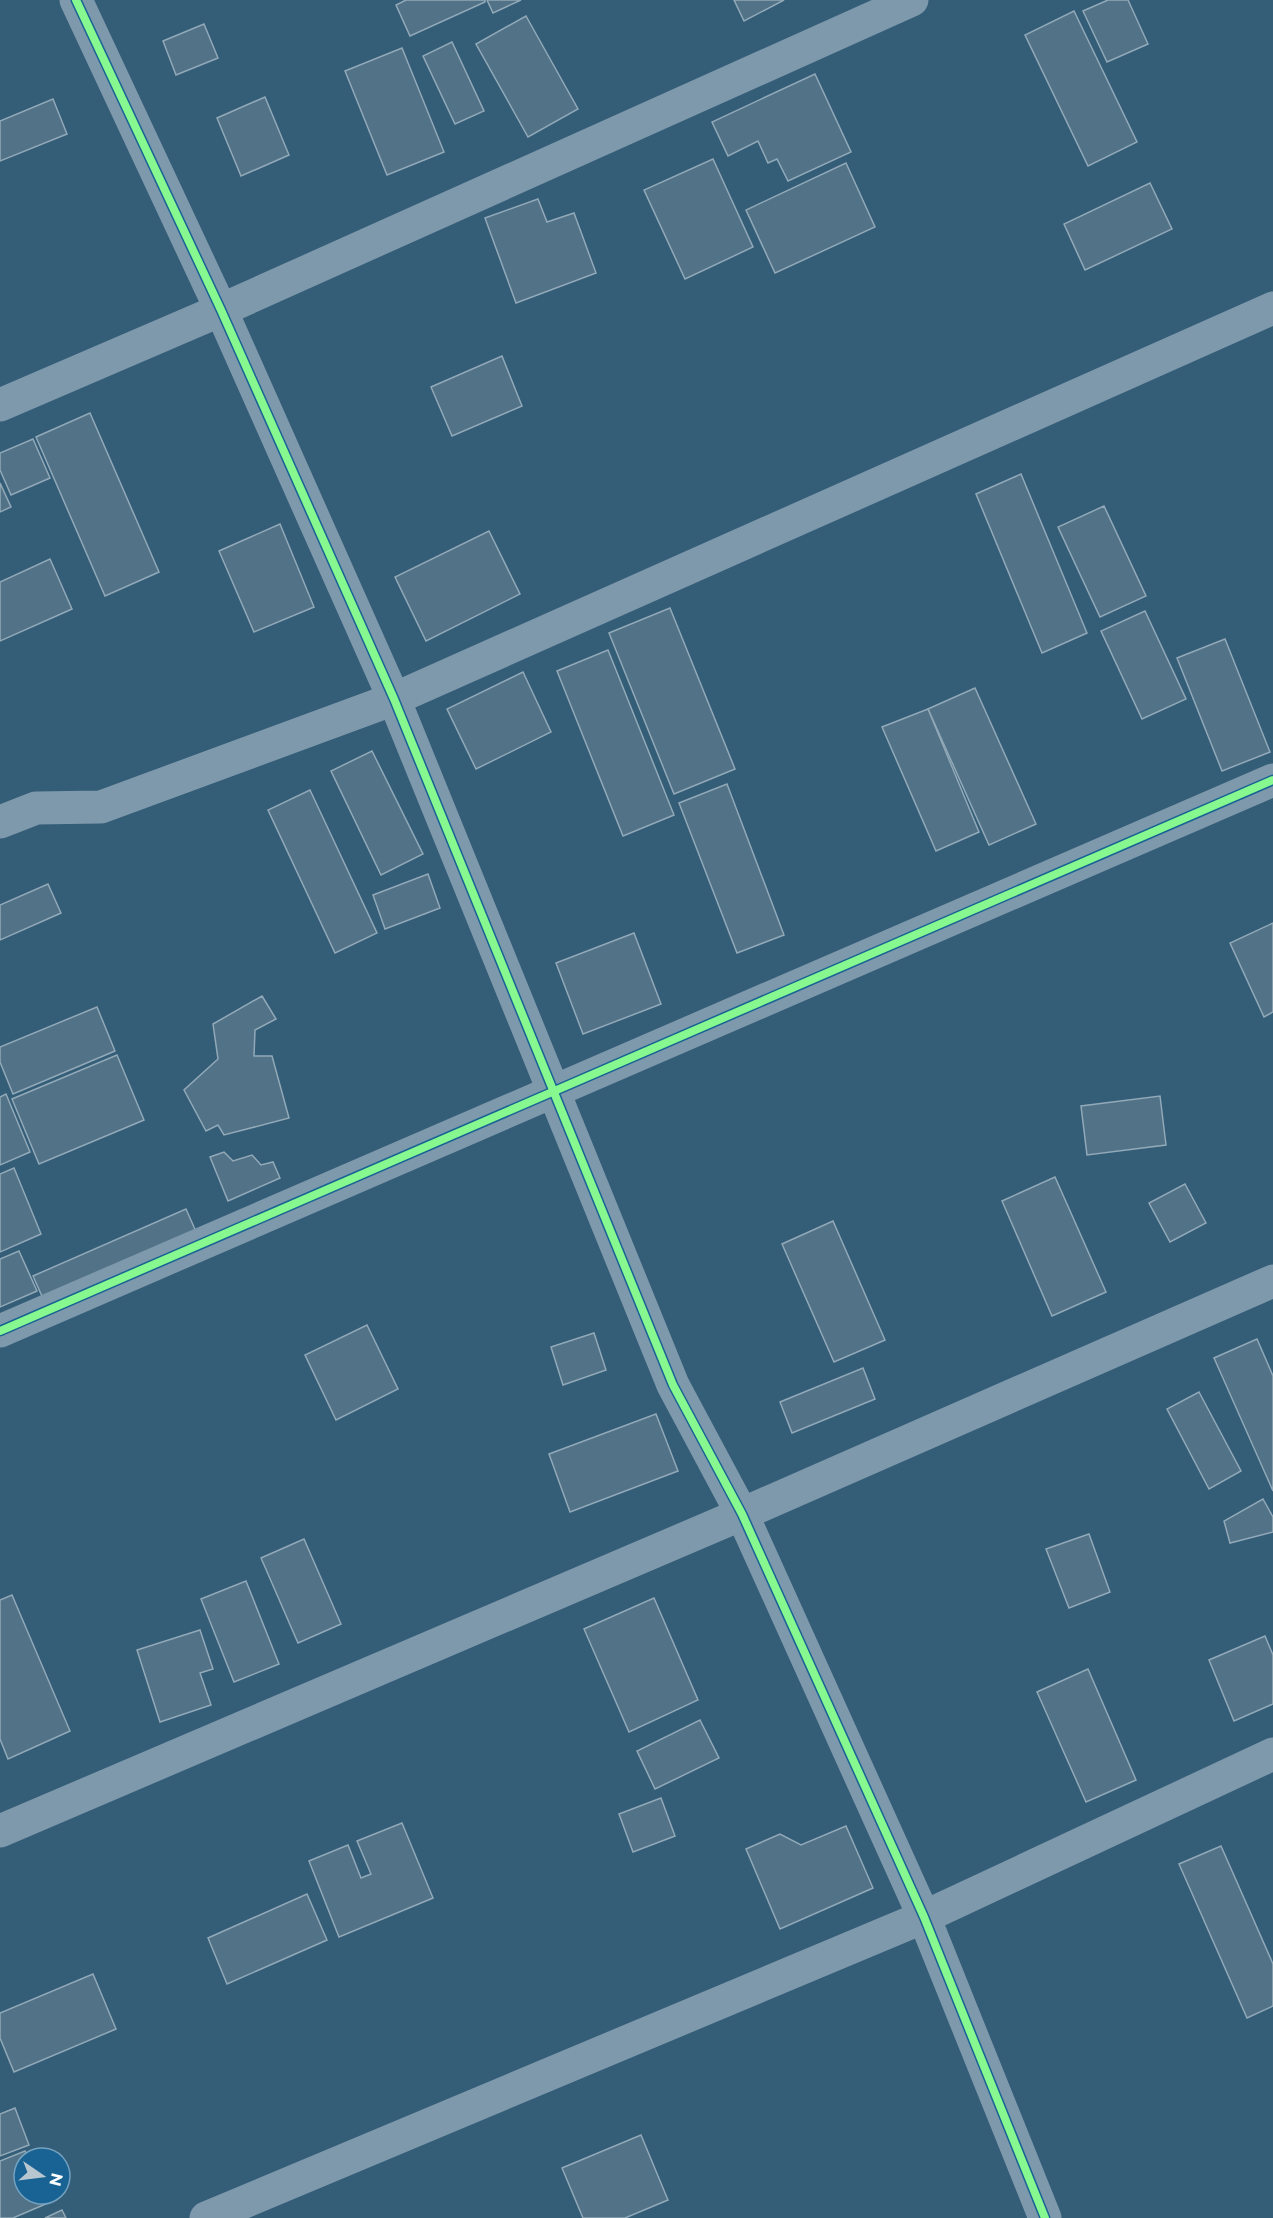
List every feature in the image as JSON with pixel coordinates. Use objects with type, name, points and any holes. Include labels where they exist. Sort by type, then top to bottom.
[{"type":"street","points":[[76,0],[221,310],[394,699],[673,1385],[742,1514],[924,1917],[1045,2218]]},
{"type":"street","points":[[0,405],[221,310],[912,0]]},
{"type":"street","points":[[0,822],[36,808],[101,807],[394,699],[1273,308]]},
{"type":"street","points":[[0,1331],[1273,780]]},
{"type":"street","points":[[0,1831],[742,1514],[1273,1281]]},
{"type":"street","points":[[206,2218],[924,1917],[1273,1754]]},
{"type":"building","points":[[406,0],[485,0],[485,2],[410,36],[396,5]]},
{"type":"building","points":[[487,0],[521,0],[493,13]]},
{"type":"building","points":[[734,0],[784,0],[744,21]]},
{"type":"building","points":[[1108,0],[1128,0],[1148,44],[1107,62],[1083,11]]},
{"type":"building","points":[[1074,11],[1137,142],[1088,166],[1025,35]]},
{"type":"building","points":[[526,16],[578,109],[528,137],[476,44]]},
{"type":"building","points":[[204,24],[218,58],[176,75],[163,41]]},
{"type":"building","points":[[452,42],[484,111],[455,124],[423,56]]},
{"type":"building","points":[[402,48],[444,152],[387,175],[345,71]]},
{"type":"building","points":[[815,74],[851,152],[788,181],[777,159],[768,163],[758,141],[728,156],[712,122]]},
{"type":"building","points":[[265,97],[289,155],[241,176],[217,118]]},
{"type":"building","points":[[53,99],[67,134],[0,161],[0,121]]},
{"type":"building","points":[[713,159],[753,247],[685,279],[644,190]]},
{"type":"building","points":[[846,163],[875,227],[775,273],[746,210]]},
{"type":"building","points":[[1150,183],[1172,229],[1085,270],[1064,224]]},
{"type":"building","points":[[538,199],[547,222],[574,213],[596,273],[516,303],[485,218]]},
{"type":"building","points":[[502,356],[522,406],[452,436],[431,387]]},
{"type":"building","points":[[90,413],[159,572],[105,596],[36,437]]},
{"type":"building","points":[[33,439],[50,478],[11,495],[0,470],[0,453]]},
{"type":"building","points":[[1021,474],[1087,633],[1042,653],[976,494]]},
{"type":"building","points":[[0,483],[11,507],[0,512]]},
{"type":"building","points":[[1104,506],[1146,596],[1100,617],[1058,527]]},
{"type":"building","points":[[280,524],[314,607],[254,632],[219,551]]},
{"type":"building","points":[[489,531],[520,594],[426,641],[395,577]]},
{"type":"building","points":[[50,559],[72,609],[0,641],[0,582]]},
{"type":"building","points":[[670,608],[735,769],[674,794],[609,633]]},
{"type":"building","points":[[1145,611],[1186,699],[1142,719],[1101,631]]},
{"type":"building","points":[[1225,639],[1270,752],[1222,771],[1177,658]]},
{"type":"building","points":[[608,650],[674,815],[623,836],[557,671]]},
{"type":"building","points":[[523,672],[551,732],[476,769],[447,709]]},
{"type":"building","points":[[975,688],[1036,824],[989,845],[928,709]]},
{"type":"building","points":[[928,709],[979,832],[936,851],[882,727]]},
{"type":"building","points":[[372,751],[423,854],[381,875],[331,771]]},
{"type":"building","points":[[727,784],[784,935],[737,953],[679,803]]},
{"type":"building","points":[[310,790],[377,933],[335,953],[268,810]]},
{"type":"building","points":[[428,874],[440,908],[385,929],[373,895]]},
{"type":"building","points":[[48,884],[61,913],[0,940],[0,905]]},
{"type":"building","points":[[1273,923],[1273,1012],[1264,1017],[1230,943]]},
{"type":"building","points":[[634,933],[661,1004],[583,1034],[556,963]]},
{"type":"building","points":[[262,996],[276,1019],[255,1030],[254,1056],[272,1056],[289,1118],[224,1135],[218,1125],[206,1131],[184,1090],[218,1059],[213,1024]]},
{"type":"building","points":[[97,1007],[115,1051],[13,1094],[0,1062],[0,1047]]},
{"type":"building","points":[[117,1055],[144,1120],[39,1164],[12,1099]]},
{"type":"building","points":[[6,1094],[30,1152],[0,1165],[0,1097]]},
{"type":"building","points":[[1160,1096],[1166,1145],[1087,1155],[1081,1106]]},
{"type":"building","points":[[224,1152],[233,1161],[252,1155],[261,1165],[273,1162],[280,1178],[228,1201],[210,1157]]},
{"type":"building","points":[[14,1168],[41,1234],[0,1252],[0,1174]]},
{"type":"building","points":[[1055,1177],[1106,1292],[1052,1316],[1002,1201]]},
{"type":"building","points":[[1185,1184],[1206,1223],[1170,1242],[1149,1203]]},
{"type":"building","points":[[186,1209],[198,1236],[45,1303],[33,1276]]},
{"type":"building","points":[[833,1221],[885,1340],[834,1362],[782,1244]]},
{"type":"building","points":[[19,1251],[37,1291],[0,1307],[0,1259]]},
{"type":"building","points":[[367,1325],[398,1389],[336,1420],[305,1355]]},
{"type":"building","points":[[594,1333],[606,1370],[563,1385],[551,1347]]},
{"type":"building","points":[[1257,1339],[1273,1376],[1273,1491],[1214,1358]]},
{"type":"building","points":[[863,1368],[875,1399],[792,1433],[780,1402]]},
{"type":"building","points":[[1199,1392],[1241,1471],[1209,1489],[1167,1409]]},
{"type":"building","points":[[656,1414],[678,1471],[570,1512],[549,1454]]},
{"type":"building","points":[[1263,1499],[1273,1517],[1273,1532],[1230,1543],[1224,1521]]},
{"type":"building","points":[[1089,1534],[1110,1592],[1069,1608],[1046,1549]]},
{"type":"building","points":[[304,1539],[341,1624],[298,1643],[261,1558]]},
{"type":"building","points":[[246,1581],[279,1664],[234,1682],[201,1599]]},
{"type":"building","points":[[12,1595],[70,1731],[8,1759],[0,1739],[0,1600]]},
{"type":"building","points":[[654,1598],[698,1700],[629,1732],[584,1629]]},
{"type":"building","points":[[200,1630],[213,1669],[200,1673],[211,1705],[160,1722],[137,1650]]},
{"type":"building","points":[[1265,1636],[1273,1655],[1273,1704],[1234,1721],[1209,1660]]},
{"type":"building","points":[[1088,1669],[1136,1780],[1086,1802],[1037,1692]]},
{"type":"building","points":[[700,1720],[719,1758],[655,1789],[637,1751]]},
{"type":"building","points":[[661,1798],[675,1836],[633,1852],[619,1814]]},
{"type":"building","points":[[402,1823],[433,1898],[339,1937],[309,1861],[348,1845],[361,1878],[371,1874],[357,1841]]},
{"type":"building","points":[[846,1826],[873,1888],[780,1929],[746,1849],[780,1834],[801,1845]]},
{"type":"building","points":[[1221,1846],[1273,1964],[1273,2006],[1247,2018],[1179,1864]]},
{"type":"building","points":[[307,1894],[327,1940],[227,1984],[208,1938]]},
{"type":"building","points":[[93,1974],[116,2029],[14,2072],[0,2038],[0,2013]]},
{"type":"building","points":[[15,2108],[29,2145],[12,2146],[12,2151],[0,2156],[0,2114]]},
{"type":"building","points":[[641,2135],[668,2200],[625,2218],[583,2218],[562,2168]]},
{"type":"building","points":[[12,2156],[12,2206],[41,2206],[13,2218],[0,2218],[0,2161]]},
{"type":"building","points":[[62,2210],[66,2218],[45,2218]]},
{"type":"cycle path","points":[[76,0],[221,310],[394,699],[673,1385],[742,1514],[924,1917],[1045,2218]]},
{"type":"cycle path","points":[[0,1331],[1273,780]]}]
